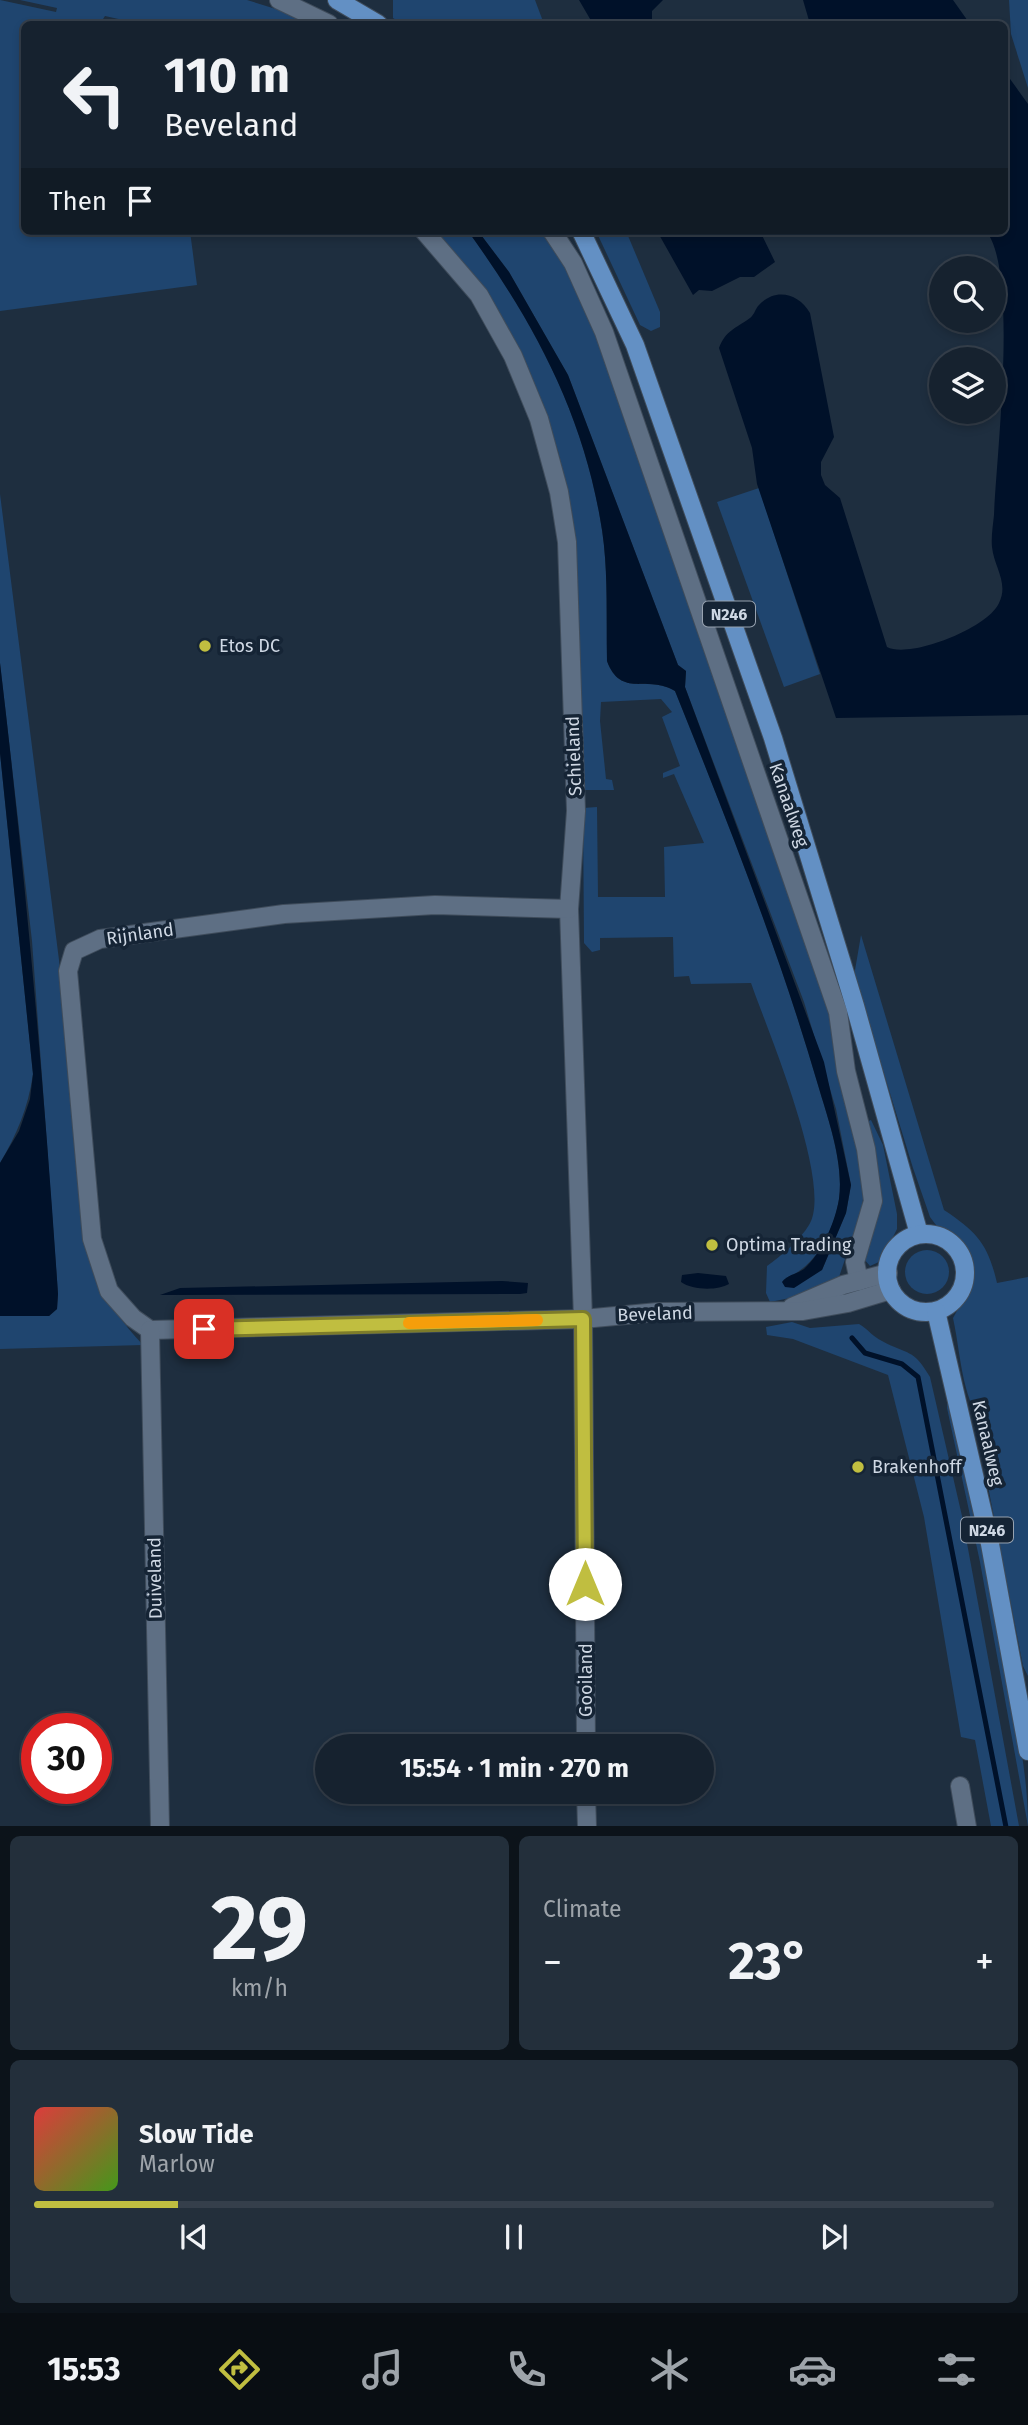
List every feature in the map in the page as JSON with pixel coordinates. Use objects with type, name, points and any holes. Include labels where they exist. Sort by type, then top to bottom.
[{"type":"main road","points":[[337,0],[370,21]]},
{"type":"main road","name":"Kanaalweg","points":[[583,235],[635,345],[773,738],[855,1006],[919,1234]]},
{"type":"main road","points":[[919,1234],[939,1235],[956,1246],[965,1264],[964,1284],[954,1301],[936,1311],[910,1308],[890,1281],[896,1248],[919,1234]]},
{"type":"main road","name":"Kanaalweg","points":[[936,1311],[990,1544],[1028,1751]]},
{"type":"street","points":[[279,0],[323,21]]},
{"type":"street","name":"Schieland","points":[[427,235],[479,295],[513,356],[539,419],[559,492],[567,542],[576,811],[569,909],[583,1319]]},
{"type":"street","name":"Kanaalweg","points":[[555,235],[573,263],[611,352],[838,1012],[846,1071],[866,1149],[873,1201],[855,1262],[859,1281]]},
{"type":"street","points":[[611,352],[635,345]]},
{"type":"street","name":"Rijnland","points":[[150,1331],[133,1318],[109,1291],[92,1239],[68,971],[74,951],[100,939],[284,914],[435,905],[569,909]]},
{"type":"street","name":"Beveland","points":[[783,1312],[859,1281],[890,1281]]},
{"type":"street","name":"Beveland","points":[[150,1331],[583,1319],[658,1312],[783,1312],[820,1309],[890,1281]]},
{"type":"street","name":"Gooiland","points":[[583,1319],[586,1734]]},
{"type":"street","name":"Duiveland","points":[[150,1331],[160,1826]]},
{"type":"street","points":[[960,1786],[967,1826]]},
{"type":"street","points":[[586,1804],[587,1826]]},
{"type":"shaded area","points":[[0,0],[56,12],[57,8],[20,0],[247,0],[307,21],[128,21],[105,16],[103,19],[107,21],[21,21],[21,235],[191,235],[197,285],[0,311]]},
{"type":"shaded area","points":[[393,0],[535,0],[543,21],[398,21],[393,18]]},
{"type":"shaded area","points":[[579,0],[663,0],[652,11],[652,21],[591,21]]},
{"type":"shaded area","points":[[803,0],[953,0],[968,21],[809,21]]},
{"type":"shaded area","points":[[1009,0],[1028,0],[1028,88],[1011,34]]},
{"type":"shaded area","points":[[1008,76],[1028,104],[1028,715],[836,718],[757,484],[752,448],[719,348],[728,333],[750,318],[759,305],[773,296],[794,297],[810,313],[834,437],[821,462],[821,475],[825,485],[840,498],[887,647],[898,650],[930,645],[980,622],[992,613],[1002,596],[992,539],[1000,424],[1006,424],[1006,347],[1003,347],[1004,333],[1006,333],[1006,256],[997,256],[988,235],[1008,235]]},
{"type":"shaded area","points":[[435,235],[471,235],[513,298],[551,367],[580,440],[600,518],[606,572],[607,661],[613,673],[628,683],[655,684],[675,691],[733,837],[787,985],[830,1127],[840,1185],[837,1211],[822,1246],[806,1266],[785,1278],[822,1270],[846,1213],[851,1185],[836,1109],[804,1002],[685,687],[686,671],[678,665],[568,375],[509,272],[481,235],[548,235],[594,319],[833,1011],[861,1158],[864,1193],[861,1212],[839,1277],[795,1297],[770,1302],[766,1293],[767,1266],[790,1247],[809,1225],[814,1205],[813,1177],[795,1107],[751,983],[691,984],[689,976],[674,977],[673,937],[600,938],[600,950],[592,952],[584,943],[583,808],[597,807],[598,897],[665,897],[664,847],[704,843],[674,774],[663,778],[663,773],[680,766],[662,717],[672,712],[661,699],[601,702],[600,721],[606,779],[612,780],[614,790],[584,790],[572,512],[558,451],[531,381]]},
{"type":"shaded area","points":[[471,235],[481,235],[509,272],[568,375],[678,665],[686,671],[685,687],[824,1062],[851,1185],[846,1213],[822,1270],[794,1288],[785,1287],[782,1282],[804,1269],[822,1246],[839,1199],[839,1170],[826,1112],[787,985],[675,691],[655,684],[628,683],[613,673],[607,661],[603,536],[580,440],[551,367],[491,264]]},
{"type":"shaded area","points":[[598,235],[628,235],[660,312],[660,327],[651,331],[640,325]]},
{"type":"shaded area","points":[[659,235],[762,235],[775,262],[754,277],[740,277],[712,291],[699,290],[693,295]]},
{"type":"shaded area","points":[[759,488],[820,674],[784,687],[717,502]]},
{"type":"shaded area","points":[[0,494],[59,960],[85,1247],[108,1299],[143,1345],[0,1349],[0,1316],[49,1316],[57,1309],[58,1294],[32,941],[0,663]]},
{"type":"shaded area","points":[[0,663],[26,899],[53,1215],[58,1294],[57,1309],[49,1316],[0,1316],[0,1163],[19,1131],[30,1099],[33,1074],[0,753]]},
{"type":"shaded area","points":[[0,753],[33,1074],[21,1120],[0,1163]]},
{"type":"shaded area","points":[[861,935],[944,1210],[980,1240],[990,1258],[997,1283],[1028,1277],[1028,1676],[1023,1666],[986,1476],[987,1436],[970,1402],[953,1318],[972,1284],[973,1268],[963,1245],[939,1229],[930,1217],[913,1168],[854,976]]},
{"type":"shaded area","points":[[871,1120],[883,1145],[897,1214],[897,1229],[881,1261],[870,1266],[864,1259],[870,1242],[874,1208],[873,1174],[866,1122]]},
{"type":"shaded area","points":[[927,1250],[943,1256],[949,1272],[943,1288],[927,1294],[911,1288],[905,1272],[911,1256]]},
{"type":"shaded area","points":[[698,1273],[726,1276],[729,1284],[705,1289],[681,1282],[682,1275]]},
{"type":"shaded area","points":[[502,1281],[528,1283],[527,1293],[160,1295],[180,1288]]},
{"type":"shaded area","points":[[792,1322],[810,1328],[859,1324],[879,1339],[909,1353],[919,1361],[930,1377],[962,1516],[1019,1826],[991,1826],[975,1740],[961,1737],[924,1517],[888,1375],[793,1339],[767,1335],[766,1327]]},
{"type":"shaded area","points":[[948,1396],[1017,1727],[1024,1767],[1028,1826],[980,1562],[947,1408]]},
{"type":"waterway","points":[[852,1338],[865,1353],[902,1364],[918,1377],[1006,1826]]},
{"type":"slow traffic","points":[[409,1323],[537,1320]]},
{"type":"place","name":"Etos DC","points":[[205,646]]},
{"type":"place","name":"Optima Trading","points":[[712,1245]]},
{"type":"place","name":"Brakenhoff","points":[[858,1467]]},
{"type":"route","points":[[204,1329],[583,1319],[585,1584]]}]
